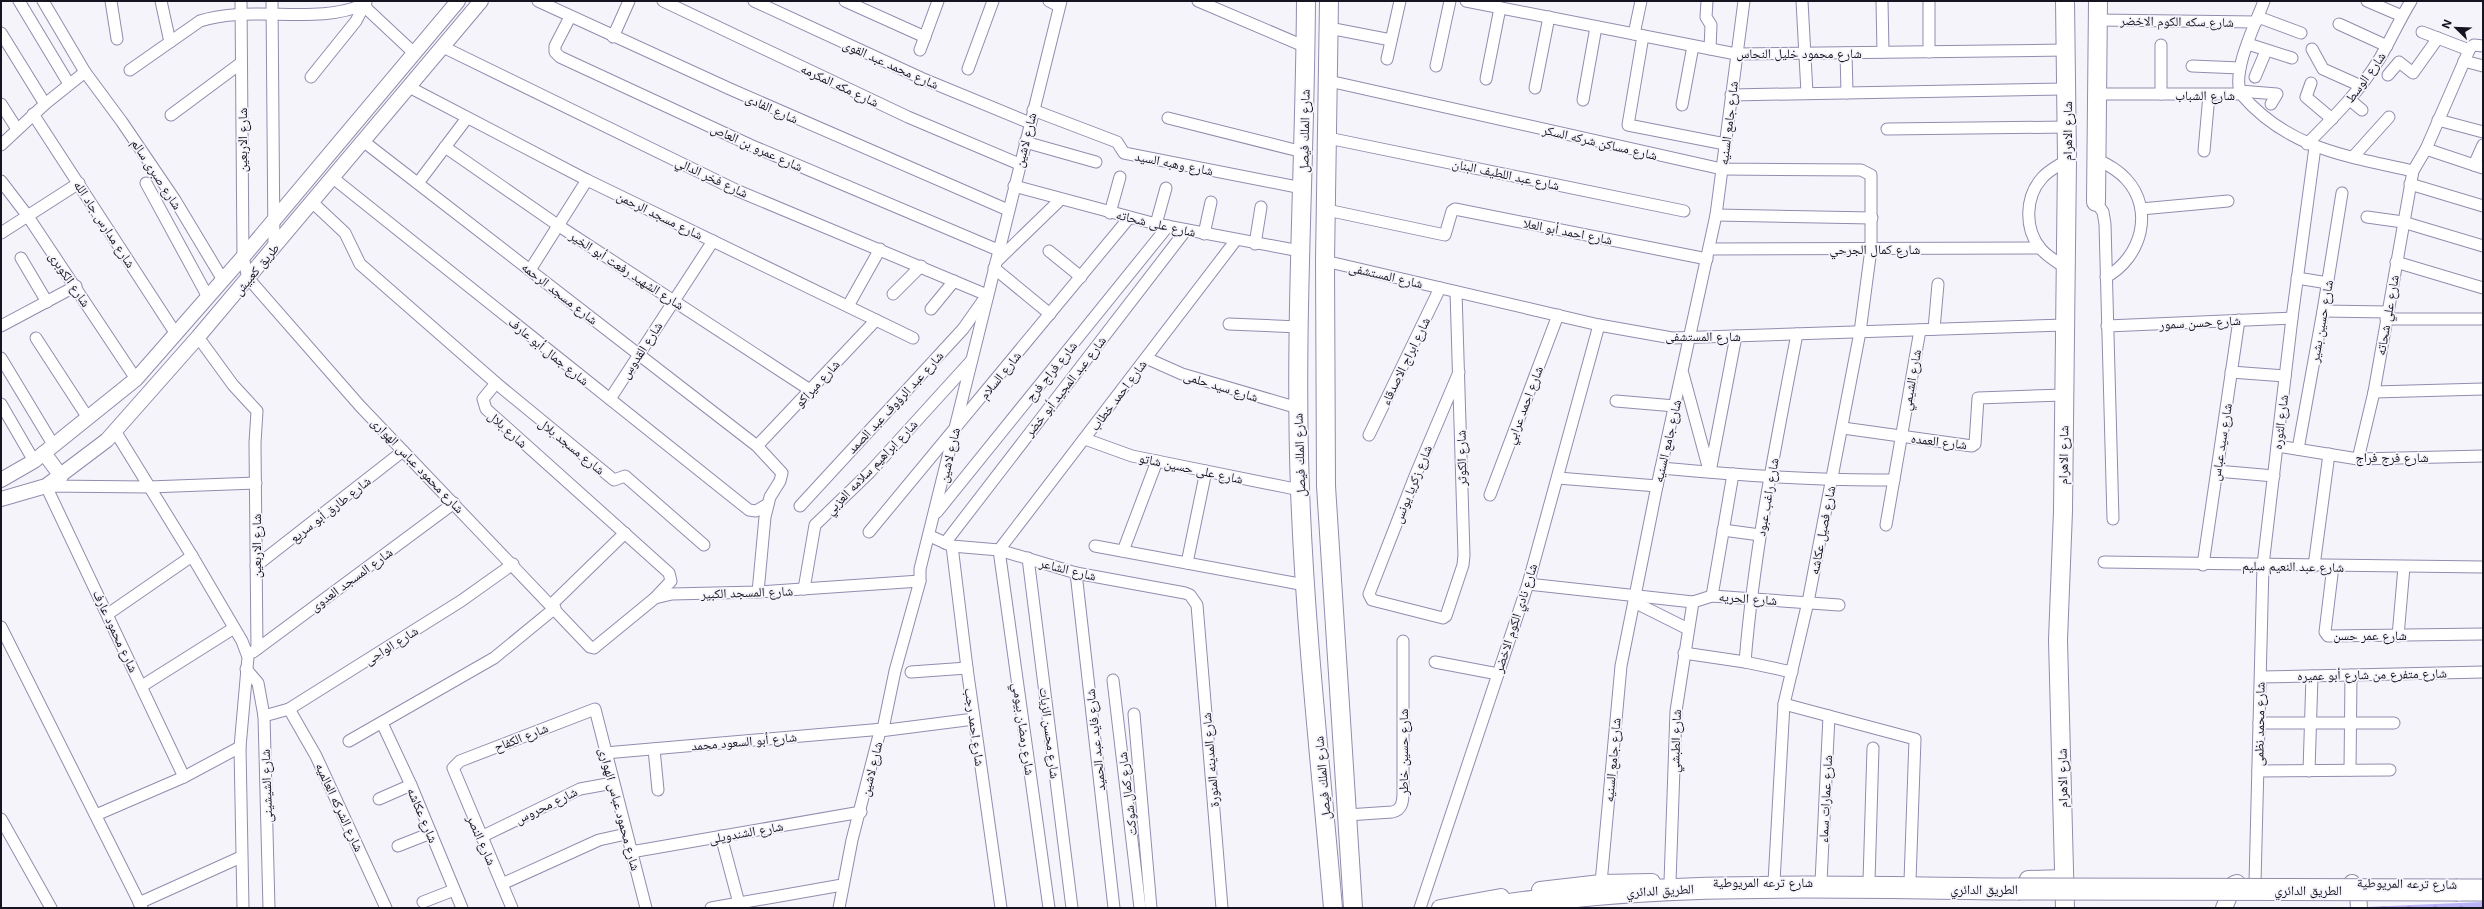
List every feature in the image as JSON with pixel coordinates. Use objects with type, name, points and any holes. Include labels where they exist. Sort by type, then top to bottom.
[{"type":"highway","name":"الطريق الدائري","points":[[1487,908],[1608,892],[1716,888],[2483,890]]},
{"type":"main road","name":"شارع الملك فيصل","points":[[1306,1],[1298,346],[1300,490],[1305,585],[1333,908]]},
{"type":"main road","name":"شارع الملك فيصل","points":[[1329,1],[1330,28],[1325,261],[1328,532],[1353,908]]},
{"type":"main road","name":"شارع الاهرام","points":[[2065,1],[2067,127],[2066,268],[2058,640],[2065,908]]},
{"type":"main road","points":[[2096,202],[2095,158],[2098,1]]},
{"type":"main road","points":[[1298,346],[1325,346]]},
{"type":"main road","name":"شارع ترعه المريوطية","points":[[1440,908],[1523,893],[1601,883],[1869,881],[2064,882]]},
{"type":"main road","points":[[2370,908],[2371,894],[2377,882]]},
{"type":"main road","name":"شارع ترعه المريوطية","points":[[2224,908],[2234,884],[2377,882],[2483,884]]},
{"type":"main road","points":[[2352,883],[2358,894],[2359,908]]},
{"type":"street","points":[[19,1],[69,84]]},
{"type":"street","name":"شارع صبرى سالم","points":[[43,1],[85,72],[122,122],[175,200],[223,280]]},
{"type":"street","points":[[111,1],[117,39]]},
{"type":"street","points":[[161,1],[170,42]]},
{"type":"street","name":"شارع الاربعين","points":[[241,1],[243,257],[248,278]]},
{"type":"street","points":[[272,1],[274,247]]},
{"type":"street","name":"طريق كعبيش","points":[[1,480],[44,453],[136,379],[273,222],[458,1]]},
{"type":"street","name":"طريق كعبيش","points":[[1,499],[46,486],[62,476],[115,431],[198,338],[481,1]]},
{"type":"street","name":"شارع الفادى","points":[[538,1],[613,37],[1008,210]]},
{"type":"street","points":[[613,37],[629,1]]},
{"type":"street","name":"شارع مكه المكرمه","points":[[663,1],[895,111],[1019,164]]},
{"type":"street","name":"شارع محمد عبد القوى","points":[[754,1],[880,60],[1030,123]]},
{"type":"street","points":[[845,1],[924,37]]},
{"type":"street","points":[[968,69],[993,1]]},
{"type":"street","points":[[1049,1],[1060,3]]},
{"type":"street","points":[[1198,1],[1306,47]]},
{"type":"street","points":[[1387,59],[1400,1]]},
{"type":"street","points":[[1436,66],[1450,1]]},
{"type":"street","name":"شارع محمود خليل النحاس","points":[[1471,1],[1736,54],[2066,50]]},
{"type":"street","points":[[1641,1],[1628,125],[1725,144]]},
{"type":"street","points":[[1707,1],[1706,16],[1711,25],[1710,49]]},
{"type":"street","name":"شارع جامع السنيه","points":[[1601,883],[1620,666],[1657,486],[1716,215],[1744,1]]},
{"type":"street","points":[[1802,1],[1807,93]]},
{"type":"street","points":[[1882,1],[1883,52]]},
{"type":"street","points":[[1929,1],[1929,52]]},
{"type":"street","points":[[2264,1],[2240,68],[2240,93],[2277,94],[2271,104]]},
{"type":"street","points":[[2367,1],[2402,16]]},
{"type":"street","name":"شارع الوسط","points":[[2311,146],[2361,86],[2387,46],[2409,1]]},
{"type":"street","points":[[130,70],[200,21],[213,17],[241,14],[344,12],[365,2]]},
{"type":"street","points":[[365,2],[414,53]]},
{"type":"street","points":[[311,77],[356,21],[365,2]]},
{"type":"street","points":[[920,50],[935,2]]},
{"type":"street","name":"شارع لاشين","points":[[839,908],[842,885],[882,730],[895,671],[920,581],[987,295],[1060,3]]},
{"type":"street","points":[[1486,79],[1500,8]]},
{"type":"street","name":"شارع عمرو بن العاص","points":[[570,17],[555,46],[556,52],[560,57],[750,145],[998,250]]},
{"type":"street","points":[[1535,88],[1549,17]]},
{"type":"street","name":"شارع سكه الكوم الاخضر","points":[[2098,20],[2257,20],[2301,33]]},
{"type":"street","points":[[2339,24],[2387,46]]},
{"type":"street","points":[[1583,100],[1596,27]]},
{"type":"street","points":[[1330,28],[1391,40]]},
{"type":"street","points":[[2422,32],[2469,50],[2474,45],[2483,46]]},
{"type":"street","points":[[1,33],[45,104]]},
{"type":"street","points":[[2388,76],[2399,62],[2413,73],[2438,38]]},
{"type":"street","points":[[2248,44],[2266,51],[2292,58]]},
{"type":"street","points":[[2161,45],[2161,94]]},
{"type":"street","points":[[1682,105],[1692,46]]},
{"type":"street","name":"شارع فخر الدالي","points":[[442,47],[736,190],[921,266],[987,295]]},
{"type":"street","points":[[2312,49],[2323,69],[2361,86]]},
{"type":"street","name":"شارع علي شحاته","points":[[2358,459],[2374,392],[2413,171],[2426,149],[2469,50]]},
{"type":"street","points":[[2255,77],[2266,51]]},
{"type":"street","points":[[1846,53],[1847,93]]},
{"type":"street","points":[[2464,61],[2483,66]]},
{"type":"street","points":[[171,115],[241,63]]},
{"type":"street","points":[[2192,66],[2240,68]]},
{"type":"street","points":[[1,145],[33,114],[85,72]]},
{"type":"street","name":"شارع مساكن شركه السكر","points":[[1329,81],[1722,169],[1861,170],[1869,173],[1872,178]]},
{"type":"street","points":[[2311,83],[2306,97],[2332,120]]},
{"type":"street","name":"شارع مسجد الرحمن","points":[[409,87],[587,180],[912,338]]},
{"type":"street","points":[[1731,95],[2066,89]]},
{"type":"street","name":"شارع الشباب","points":[[2097,94],[2209,95],[2240,93],[2276,127],[2311,146],[2413,171]]},
{"type":"street","points":[[2204,151],[2209,95]]},
{"type":"street","points":[[2350,100],[2362,110]]},
{"type":"street","points":[[1,104],[17,130]]},
{"type":"street","name":"شارع وهبه السيد","points":[[1033,110],[1117,142],[1124,153],[1302,188]]},
{"type":"street","name":"شارع مدارس جاد الله","points":[[33,114],[176,334]]},
{"type":"street","points":[[2352,157],[2389,117]]},
{"type":"street","points":[[418,183],[467,118]]},
{"type":"street","points":[[1168,118],[1303,152]]},
{"type":"street","points":[[2438,120],[2483,132]]},
{"type":"street","points":[[1887,129],[2067,127]]},
{"type":"street","name":"شارع عبد اللطيف البنان","points":[[1328,138],[1684,211]]},
{"type":"street","name":"شارع مسجد الرحمه","points":[[363,141],[757,446],[780,469],[782,473],[780,481],[768,504]]},
{"type":"street","points":[[1025,142],[1096,162]]},
{"type":"street","points":[[2426,149],[2479,166],[2483,145]]},
{"type":"street","name":"شارع الثوره","points":[[2264,565],[2311,146]]},
{"type":"street","name":"شارع الشهيد رفعت أبو الخير","points":[[445,147],[558,226],[810,390]]},
{"type":"street","points":[[2095,158],[2110,166],[2127,180],[2138,198],[2141,209],[2140,234],[2137,245],[2122,266],[2106,277]]},
{"type":"street","points":[[2066,268],[2040,248],[2029,225],[2030,200],[2041,178],[2067,160]]},
{"type":"street","points":[[1110,213],[1120,177]]},
{"type":"street","name":"شارع جمال أبو عارف","points":[[333,178],[749,510],[756,511],[768,504]]},
{"type":"street","name":"شارع فصيل عكاشه","points":[[1774,882],[1784,704],[1808,602],[1843,428],[1860,332],[1872,249],[1872,178]]},
{"type":"street","points":[[530,270],[587,180]]},
{"type":"street","name":"شارع الكوبرى","points":[[1,181],[27,215],[76,286],[136,379]]},
{"type":"street","points":[[1,233],[79,183]]},
{"type":"street","points":[[146,183],[208,297]]},
{"type":"street","points":[[2410,184],[2483,206]]},
{"type":"street","name":"شارع على شحاته","points":[[1014,186],[1129,218],[1255,244],[1300,251]]},
{"type":"street","points":[[1156,224],[1166,188]]},
{"type":"street","name":"شارع حسين بشير","points":[[2298,449],[2328,283],[2342,193]]},
{"type":"street","points":[[1050,314],[995,265],[1060,200]]},
{"type":"street","points":[[2141,209],[2228,201]]},
{"type":"street","points":[[312,202],[345,233],[360,264],[496,384]]},
{"type":"street","points":[[1204,234],[1211,202]]},
{"type":"street","points":[[2096,202],[2105,217],[2113,519]]},
{"type":"street","points":[[1255,244],[1261,207]]},
{"type":"street","name":"شارع احمد أبو العلا","points":[[1327,210],[1445,235],[1447,233],[1452,211],[1455,209],[1708,254]]},
{"type":"street","points":[[1716,215],[1872,218]]},
{"type":"street","points":[[2367,217],[2403,222],[2483,246]]},
{"type":"street","name":"شارع السلام","points":[[869,532],[955,431],[1129,218]]},
{"type":"street","name":"شارع فراج فرج","points":[[935,515],[1168,226]]},
{"type":"street","name":"شارع عبد المجيد أبو خضر","points":[[948,544],[1186,230]]},
{"type":"street","name":"شارع احمد خطاب","points":[[999,550],[1236,240]]},
{"type":"street","name":"شارع القدوس","points":[[610,399],[713,241]]},
{"type":"street","name":"شارع كمال الجرحي","points":[[1708,254],[1872,249],[2040,248]]},
{"type":"street","points":[[848,306],[880,249]]},
{"type":"street","points":[[1048,251],[1081,277]]},
{"type":"street","points":[[21,258],[47,302]]},
{"type":"street","name":"شارع المستشفى","points":[[1325,261],[1599,325],[1663,337],[1690,338],[2065,325]]},
{"type":"street","points":[[2396,262],[2483,288]]},
{"type":"street","points":[[893,294],[921,266]]},
{"type":"street","name":"شارع محمود عباس الهوارى","points":[[248,278],[360,406],[592,648]]},
{"type":"street","points":[[2297,278],[2328,283]]},
{"type":"street","points":[[931,310],[954,281]]},
{"type":"street","points":[[1934,329],[1938,284]]},
{"type":"street","points":[[3,321],[47,302],[76,286]]},
{"type":"street","name":"شارع ابراج الاصدقاء","points":[[1369,435],[1440,288]]},
{"type":"street","name":"شارع الكوثر","points":[[1442,618],[1446,616],[1464,560],[1456,292]]},
{"type":"street","name":"شارع عبد الرؤوف عبد الصمد","points":[[800,506],[963,329],[987,295]]},
{"type":"street","points":[[2323,311],[2387,316],[2483,319]]},
{"type":"street","name":"شارع احمد عرابي","points":[[1490,495],[1558,315]]},
{"type":"street","name":"شارع حسن سمور","points":[[2107,326],[2292,318]]},
{"type":"street","name":"شارع ميراكو","points":[[757,446],[876,320]]},
{"type":"street","name":"شارع سيد عباس","points":[[2202,565],[2239,320]]},
{"type":"street","points":[[1229,324],[1299,326]]},
{"type":"street","name":"شارع نادي الكوم الاخضر","points":[[1420,908],[1528,584],[1599,325]]},
{"type":"street","name":"شارع الشيمي","points":[[1886,525],[1920,330]]},
{"type":"street","name":"شارع راغب عبود","points":[[1745,662],[1750,598],[1770,478],[1797,334]]},
{"type":"street","points":[[1710,472],[1736,336]]},
{"type":"street","points":[[36,338],[88,418]]},
{"type":"street","name":"شارع الاربعين","points":[[198,338],[233,385],[257,412],[255,443],[257,649]]},
{"type":"street","points":[[1,358],[44,453]]},
{"type":"street","name":"شارع سيد حلمى","points":[[1146,358],[1182,374],[1298,408]]},
{"type":"street","name":"شارع ابراهيم سلامه العزبي","points":[[804,589],[814,528],[818,521],[870,472],[972,361]]},
{"type":"street","name":"شارع زكريا يونس","points":[[1442,618],[1369,597],[1415,476],[1459,372]]},
{"type":"street","points":[[1682,372],[1710,472]]},
{"type":"street","points":[[2232,372],[2285,376]]},
{"type":"street","name":"شارع بلال","points":[[496,384],[483,399],[486,409],[671,575],[670,583],[655,598]]},
{"type":"street","name":"شارع مسجد بلال","points":[[496,384],[615,481],[625,476],[704,545]]},
{"type":"street","points":[[2374,392],[2483,389]]},
{"type":"street","name":"شارع العمده","points":[[1843,428],[1973,446],[1978,398],[2064,395]]},
{"type":"street","points":[[1616,401],[1675,406]]},
{"type":"street","points":[[1,404],[62,476]]},
{"type":"street","points":[[115,431],[192,556],[234,628],[248,657]]},
{"type":"street","name":"شارع على حسين شاتو","points":[[1085,439],[1108,448],[1157,461],[1300,490]]},
{"type":"street","name":"شارع فرج فراج","points":[[2277,446],[2358,459],[2483,456]]},
{"type":"street","name":"شارع طارق أبو سريع","points":[[256,566],[403,451]]},
{"type":"street","points":[[2314,566],[2329,454]]},
{"type":"street","points":[[1123,551],[1157,461]]},
{"type":"street","points":[[1661,468],[1770,478],[1894,480]]},
{"type":"street","points":[[1187,563],[1206,471]]},
{"type":"street","points":[[2217,471],[2274,476]]},
{"type":"street","points":[[1712,596],[1733,474]]},
{"type":"street","points":[[1558,478],[1657,486]]},
{"type":"street","points":[[46,486],[149,487],[256,483]]},
{"type":"street","name":"شارع محمود عارف","points":[[46,486],[108,614],[184,778]]},
{"type":"street","name":"شارع المسجد العدوى","points":[[248,657],[454,503]]},
{"type":"street","points":[[758,592],[768,504]]},
{"type":"street","points":[[1723,530],[1760,535]]},
{"type":"street","points":[[349,741],[501,653],[553,607],[625,533]]},
{"type":"street","name":"شارع الشاعر","points":[[930,536],[948,544],[999,550],[1076,572],[1184,593],[1195,600],[1198,612]]},
{"type":"street","name":"شارع احمد رجب","points":[[948,544],[1001,908]]},
{"type":"street","points":[[1095,546],[1305,585]]},
{"type":"street","name":"شارع رمضان بيومي","points":[[999,550],[1049,908]]},
{"type":"street","points":[[108,614],[192,556]]},
{"type":"street","name":"شارع محسن الزيات","points":[[1028,558],[1072,908]]},
{"type":"street","name":"شارع عبد النعيم سليم","points":[[2104,562],[2202,565],[2483,567]]},
{"type":"street","name":"شارع الواحى","points":[[264,716],[289,709],[461,601],[513,564]]},
{"type":"street","name":"شارع محمد نظمى","points":[[2255,883],[2264,565]]},
{"type":"street","name":"شارع عمر حسن","points":[[2333,566],[2326,634],[2332,637],[2483,634]]},
{"type":"street","points":[[2398,636],[2404,567]]},
{"type":"street","name":"شارع فايد عبد الحميد","points":[[1076,572],[1114,908]]},
{"type":"street","name":"شارع المسجد الكبير","points":[[592,648],[655,598],[672,594],[758,592],[920,581]]},
{"type":"street","name":"شارع الحريه","points":[[1528,584],[1634,600],[1693,602],[1712,596],[1839,605]]},
{"type":"street","points":[[1634,600],[1688,629]]},
{"type":"street","name":"شارع الطبشي","points":[[1670,882],[1675,731],[1684,653],[1693,602]]},
{"type":"street","name":"شارع المدينه المنورة","points":[[1198,612],[1222,908]]},
{"type":"street","points":[[1,627],[141,905],[241,857]]},
{"type":"street","points":[[142,686],[234,628]]},
{"type":"street","name":"شارع حسين خاطر","points":[[1346,815],[1392,812],[1398,811],[1401,807],[1404,792],[1403,641]]},
{"type":"street","points":[[1684,653],[1745,662],[1792,672]]},
{"type":"street","name":"شارع الشيشينى","points":[[243,908],[240,746],[248,657]]},
{"type":"street","points":[[1435,662],[1498,674]]},
{"type":"street","points":[[911,672],[967,668]]},
{"type":"street","name":"شارع الشيشينى","points":[[246,669],[258,683],[264,716],[269,908]]},
{"type":"street","name":"شارع متفرع من شارع أبو عميره","points":[[2261,677],[2483,672]]},
{"type":"street","points":[[2350,770],[2351,675]]},
{"type":"street","points":[[2309,771],[2312,676]]},
{"type":"street","name":"شارع كمال شوكت","points":[[1113,680],[1140,908]]},
{"type":"street","points":[[1784,704],[1915,739],[1910,881]]},
{"type":"street","name":"شارع الشركه العالميه","points":[[289,709],[333,790],[386,908]]},
{"type":"street","name":"شارع محمود عباس الهوارى","points":[[595,709],[605,753],[646,908]]},
{"type":"street","name":"شارع الكفاح","points":[[453,771],[455,765],[460,762],[595,709]]},
{"type":"street","points":[[1134,714],[1151,908]]},
{"type":"street","name":"شارع عمارات سماء","points":[[1821,882],[1829,716]]},
{"type":"street","name":"شارع أبو السعود محمد","points":[[605,753],[882,730],[974,718]]},
{"type":"street","name":"شارع عكاشه","points":[[382,723],[411,785],[462,908]]},
{"type":"street","points":[[2260,723],[2394,723]]},
{"type":"street","points":[[96,814],[184,778],[240,746]]},
{"type":"street","points":[[1869,881],[1873,748]]},
{"type":"street","points":[[654,749],[658,790]]},
{"type":"street","points":[[2258,771],[2390,770]]},
{"type":"street","name":"شارع النصر","points":[[453,771],[512,908]]},
{"type":"street","name":"شارع محروس","points":[[481,837],[580,789],[613,783]]},
{"type":"street","points":[[379,799],[411,785]]},
{"type":"street","name":"شارع الشندويلى","points":[[631,852],[861,812]]},
{"type":"street","points":[[1,818],[51,908]]},
{"type":"street","points":[[398,846],[431,833]]},
{"type":"street","points":[[502,884],[599,840],[626,834]]},
{"type":"street","points":[[721,836],[740,905]]},
{"type":"street","points":[[711,908],[740,905],[842,885]]},
{"type":"street","points":[[423,902],[454,890]]},
{"type":"water","points":[[2483,902],[2483,908],[2340,908]]}]
